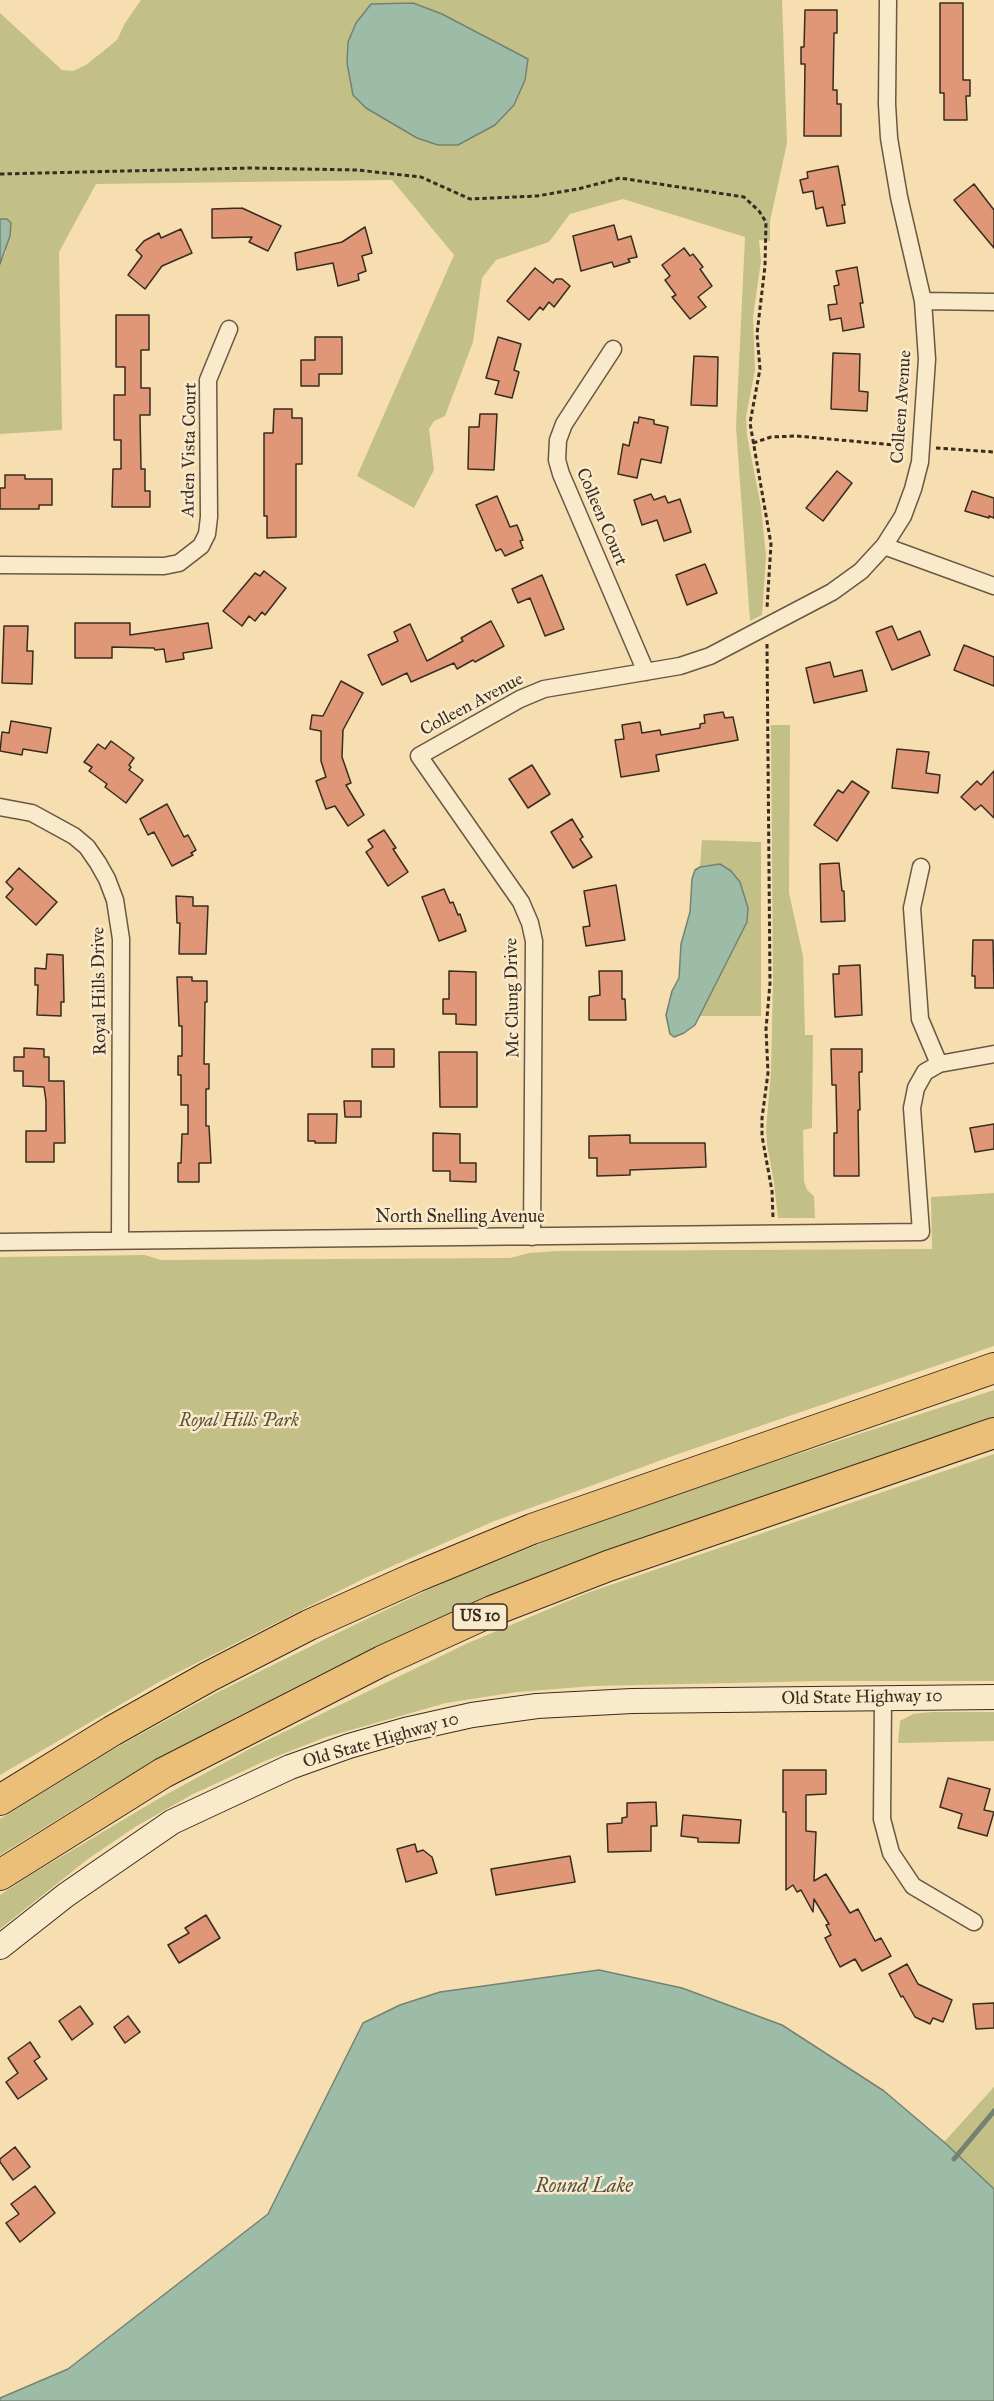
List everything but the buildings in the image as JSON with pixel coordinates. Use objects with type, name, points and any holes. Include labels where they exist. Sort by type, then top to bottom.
[{"type":"highway","points":[[0,1800],[112,1731],[208,1677],[309,1625],[416,1577],[532,1529],[994,1368]]},
{"type":"highway","name":"US 10","points":[[0,1875],[163,1773],[382,1661],[482,1616],[608,1566],[994,1433]]},
{"type":"street","name":"Colleen Avenue","points":[[419,756],[520,699],[544,690],[680,666],[710,656],[832,592],[861,571],[884,546],[903,516],[920,462],[927,359],[923,301],[899,197],[890,146],[887,104],[888,0]]},
{"type":"street","points":[[923,301],[994,302]]},
{"type":"street","name":"Arden Vista Court","points":[[0,565],[164,566],[179,562],[201,546],[207,534],[209,517],[208,380],[230,329]]},
{"type":"street","name":"Colleen Court","points":[[613,349],[564,424],[558,440],[557,460],[646,672]]},
{"type":"street","points":[[884,546],[994,586]]},
{"type":"street","name":"Mc Clung Drive","points":[[419,756],[521,902],[532,932],[534,953],[532,1237]]},
{"type":"street","name":"Royal Hills Drive","points":[[0,807],[32,813],[74,836],[87,847],[98,863],[108,879],[115,900],[121,939],[120,1240]]},
{"type":"street","points":[[921,867],[912,908],[920,1018],[939,1064],[994,1054]]},
{"type":"street","name":"North Snelling Avenue","points":[[0,1242],[921,1232],[912,1108],[916,1088],[925,1072],[939,1064]]},
{"type":"street","name":"Old State Highway 10","points":[[0,1947],[66,1894],[172,1822],[290,1767],[394,1733],[472,1715],[537,1706],[632,1701],[994,1697]]},
{"type":"street","points":[[883,1698],[882,1819],[891,1852],[914,1886],[974,1922]]},
{"type":"path","points":[[0,174],[250,168],[357,170],[421,177],[470,199],[537,196],[578,189],[620,178],[744,197],[759,211],[765,222],[765,266],[757,334],[760,369],[750,423],[771,544],[766,627],[770,984],[766,1029],[768,1073],[762,1136],[773,1199],[772,1235]]},
{"type":"path","points":[[753,443],[771,437],[797,436],[994,452]]},
{"type":"green space","points":[[141,0],[782,0],[787,143],[770,221],[770,241],[759,240],[761,261],[753,317],[755,370],[746,417],[747,435],[761,507],[766,556],[762,615],[750,621],[736,427],[745,237],[623,199],[570,214],[549,242],[496,260],[482,278],[473,342],[445,416],[434,421],[429,429],[434,470],[414,508],[357,476],[454,255],[392,180],[96,184],[59,252],[62,430],[0,434],[0,264],[6,252],[7,219],[0,219],[0,13],[62,70],[73,71],[86,65],[117,40],[125,23]],"holes":[[[413,3],[442,14],[486,36],[514,105],[495,125],[459,145]]]},
{"type":"green space","points":[[771,725],[790,725],[789,893],[803,956],[805,1035],[813,1035],[812,1128],[803,1130],[804,1181],[807,1190],[814,1196],[815,1218],[778,1218],[767,1144],[773,981]]},
{"type":"green space","points":[[702,840],[761,842],[761,1016],[698,1016],[747,922],[708,865],[700,867]]},
{"type":"green space","name":"Royal Hills Park","points":[[994,1193],[994,1346],[678,1454],[492,1522],[363,1579],[159,1682],[0,1775],[0,1257],[145,1255],[161,1260],[510,1258],[529,1253],[557,1251],[932,1249],[931,1197]]},
{"type":"green space","points":[[994,1390],[994,1419],[564,1566],[498,1592],[331,1669],[229,1721],[95,1796],[0,1855],[0,1819],[112,1750],[216,1693],[445,1582],[554,1538],[669,1496]]},
{"type":"green space","points":[[994,1454],[994,1681],[824,1681],[593,1686],[517,1692],[446,1703],[326,1737],[265,1761],[193,1794],[135,1827],[88,1859],[0,1929],[0,1895],[34,1873],[158,1799],[255,1746],[468,1643],[587,1593]]},
{"type":"green space","points":[[994,1712],[994,1741],[898,1743],[900,1721],[913,1714]]},
{"type":"green space","points":[[994,2087],[994,2189],[944,2142]]},
{"type":"water","points":[[413,3],[442,14],[528,59],[525,80],[514,105],[495,125],[458,145],[438,145],[417,138],[366,108],[353,95],[347,63],[348,42],[356,23],[371,4]]},
{"type":"water","points":[[0,219],[7,219],[11,223],[10,236],[0,264]]},
{"type":"water","points":[[720,864],[731,871],[740,882],[748,908],[747,922],[695,1025],[674,1037],[670,1034],[666,1015],[672,991],[679,978],[681,944],[690,912],[692,879],[695,870],[700,867]]},
{"type":"water","name":"Round Lake","points":[[599,1970],[682,1988],[782,2025],[884,2091],[944,2142],[994,2189],[994,2401],[0,2401],[0,2398],[68,2369],[268,2214],[363,2023],[400,2005],[440,1992]]},
{"type":"waterway","points":[[954,2159],[994,2111]]}]
